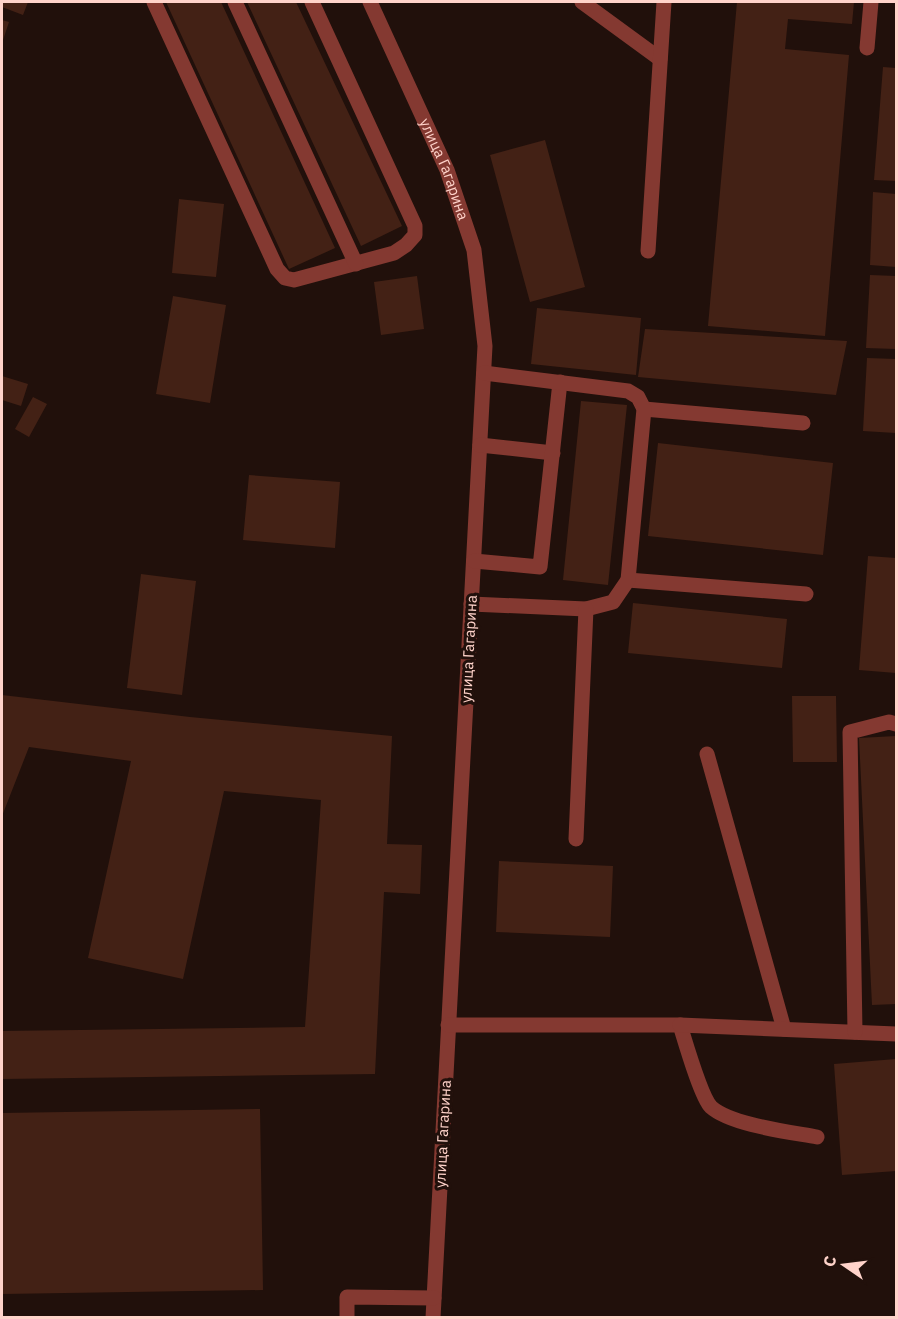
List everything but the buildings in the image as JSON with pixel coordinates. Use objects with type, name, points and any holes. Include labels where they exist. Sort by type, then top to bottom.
[{"type":"street","points":[[154,2],[277,269],[285,278],[294,280],[394,253],[415,235],[415,226],[312,2]]},
{"type":"street","points":[[235,2],[356,264]]},
{"type":"street","name":"улица Гагарина","points":[[370,2],[447,170],[474,250],[485,346],[433,1317]]},
{"type":"street","points":[[582,2],[660,59]]},
{"type":"street","points":[[648,251],[664,2]]},
{"type":"street","points":[[867,48],[871,2]]},
{"type":"street","points":[[471,604],[586,609],[613,602],[628,580],[644,409],[638,397],[628,391],[484,373]]},
{"type":"street","points":[[474,561],[540,567],[560,382]]},
{"type":"street","points":[[644,409],[803,423]]},
{"type":"street","points":[[480,445],[552,453]]},
{"type":"street","points":[[628,580],[806,594]]},
{"type":"street","points":[[576,839],[586,609]]},
{"type":"street","points":[[855,1032],[850,732],[889,722],[897,724]]},
{"type":"street","points":[[707,754],[784,1029]]},
{"type":"street","points":[[448,1025],[680,1025],[897,1034]]},
{"type":"street","points":[[680,1025],[695,1072],[710,1106],[737,1120],[779,1131],[817,1137]]},
{"type":"street","points":[[347,1317],[347,1297],[434,1298]]}]
